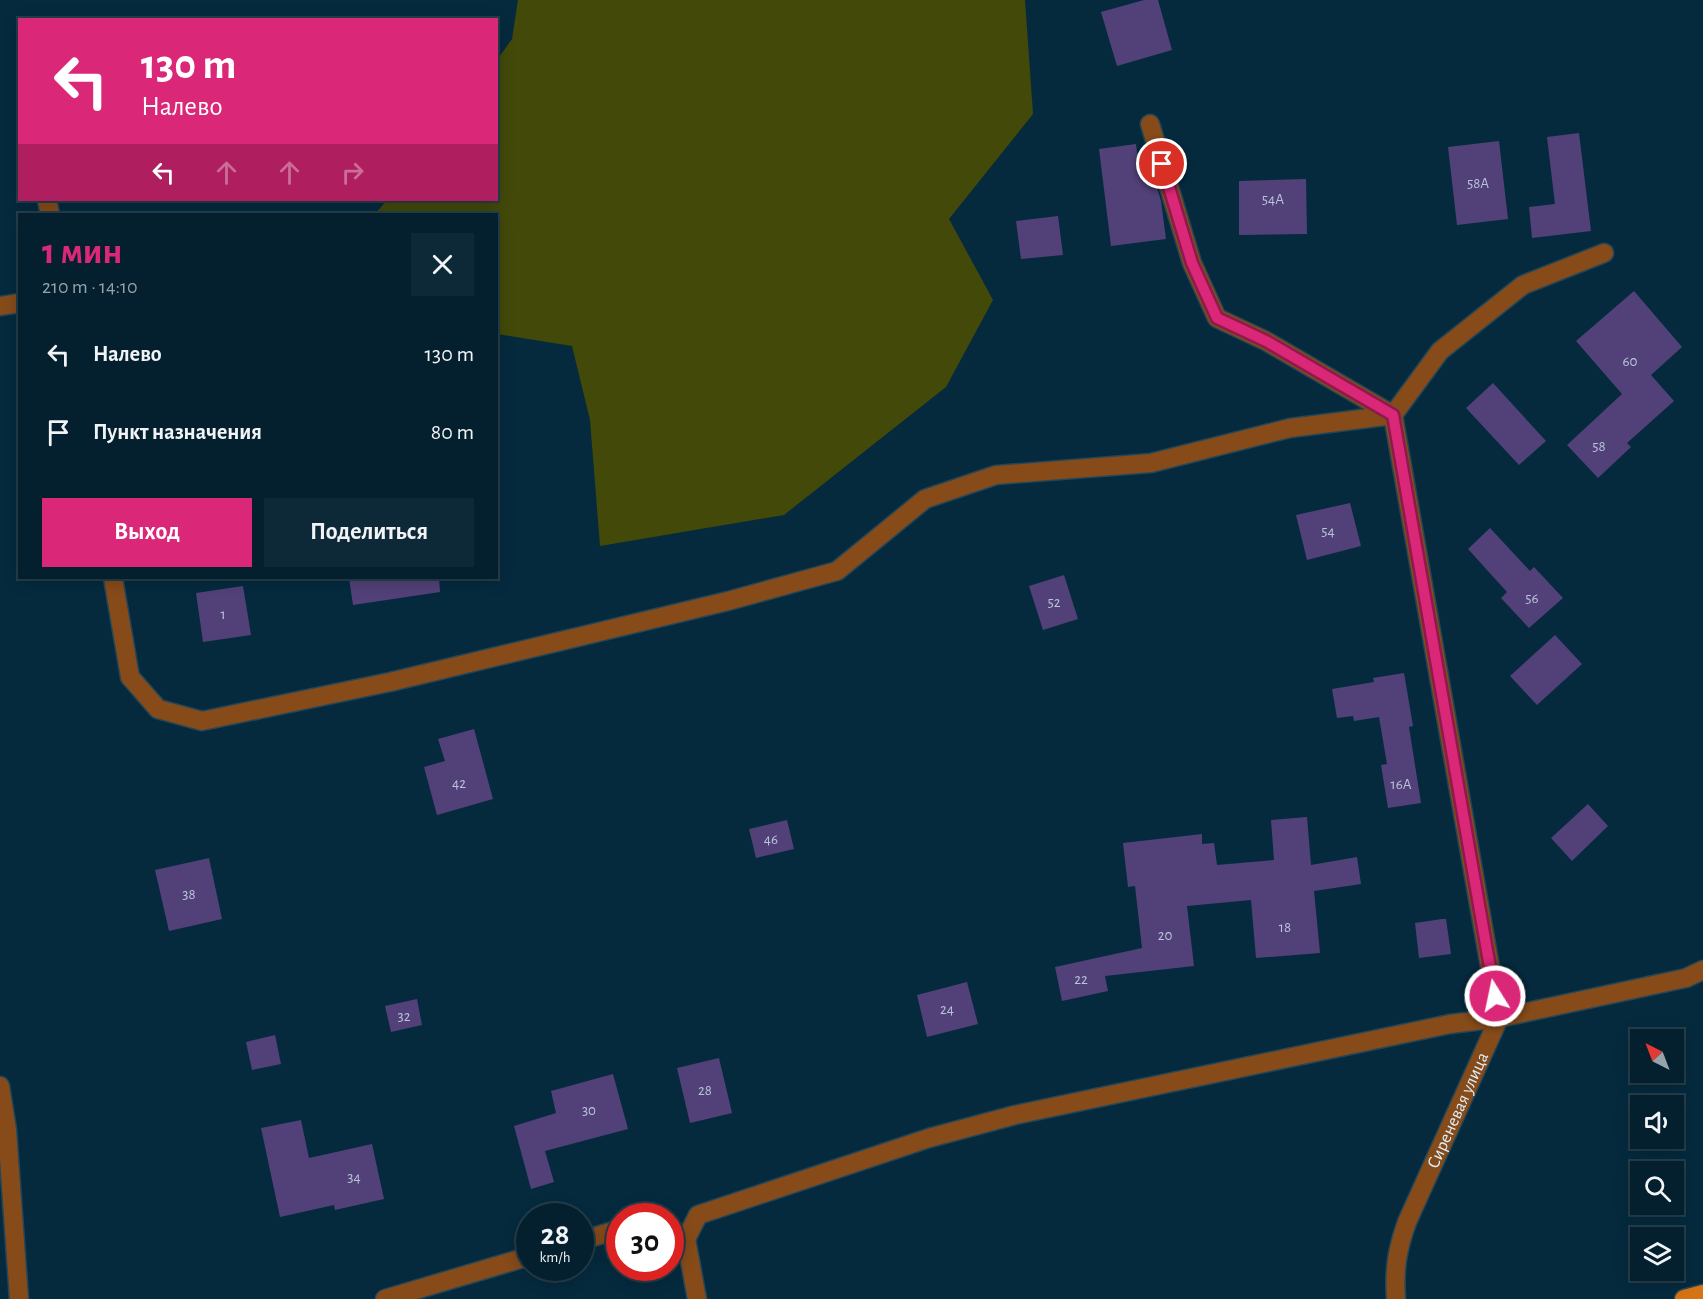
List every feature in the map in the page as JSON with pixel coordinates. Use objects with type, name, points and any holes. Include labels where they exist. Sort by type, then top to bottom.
[{"type":"main road","points":[[1684,1299],[1703,1294]]},
{"type":"street","points":[[1150,124],[1192,263],[1217,318],[1266,341],[1393,415]]},
{"type":"street","points":[[1499,1018],[1393,415],[1440,351],[1522,285],[1604,254]]},
{"type":"street","points":[[0,306],[18,303]]},
{"type":"street","points":[[113,579],[130,677],[158,709],[202,721],[390,682],[728,601],[837,571],[925,499],[996,475],[1151,464],[1290,428],[1393,415]]},
{"type":"street","points":[[684,1231],[698,1215],[929,1138],[1015,1115],[1450,1024],[1499,1018],[1686,978],[1703,970]]},
{"type":"street","name":"Сиреневая улица","points":[[1396,1299],[1395,1275],[1398,1248],[1407,1222],[1499,1018]]},
{"type":"street","points":[[0,1086],[7,1130],[19,1299]]},
{"type":"street","points":[[684,1257],[697,1299]]},
{"type":"street","points":[[385,1299],[516,1260]]},
{"type":"green space","points":[[518,0],[1025,0],[1033,114],[949,219],[993,300],[946,387],[784,515],[600,546],[590,420],[572,346],[498,334],[498,213],[376,213],[386,201],[498,201],[498,59],[512,39]]},
{"type":"building","points":[[1144,0],[1158,0],[1172,50],[1117,66],[1101,12]]},
{"type":"building","points":[[1579,133],[1591,231],[1532,238],[1529,207],[1555,204],[1547,137]]},
{"type":"building","points":[[1499,141],[1508,219],[1457,225],[1448,147]]},
{"type":"building","points":[[1136,144],[1139,169],[1151,167],[1161,201],[1166,239],[1111,246],[1099,149]]},
{"type":"building","points":[[1306,179],[1307,234],[1239,235],[1239,181]]},
{"type":"building","points":[[1058,216],[1063,255],[1021,259],[1016,221]]},
{"type":"building","points":[[1634,291],[1682,347],[1651,375],[1674,401],[1627,443],[1631,447],[1598,478],[1567,445],[1622,394],[1576,341]]},
{"type":"building","points":[[1493,383],[1546,441],[1519,465],[1466,408]]},
{"type":"building","points":[[1350,503],[1361,546],[1307,560],[1296,515]]},
{"type":"building","points":[[1490,528],[1530,571],[1534,567],[1563,598],[1529,628],[1501,598],[1507,592],[1468,549]]},
{"type":"building","points":[[1064,575],[1078,619],[1043,630],[1029,586]]},
{"type":"building","points":[[349,579],[439,579],[440,592],[353,605]]},
{"type":"building","points":[[243,586],[251,635],[203,642],[196,593]]},
{"type":"building","points":[[1555,635],[1582,664],[1537,705],[1510,676]]},
{"type":"building","points":[[1404,673],[1413,726],[1409,727],[1421,803],[1388,808],[1381,765],[1387,764],[1379,717],[1354,721],[1353,716],[1337,718],[1332,689],[1374,682],[1373,678]]},
{"type":"building","points":[[474,729],[493,799],[437,815],[424,767],[445,761],[438,739]]},
{"type":"building","points":[[1588,804],[1608,826],[1572,861],[1551,838]]},
{"type":"building","points":[[1307,817],[1311,865],[1357,857],[1361,884],[1314,891],[1320,953],[1256,958],[1251,900],[1187,906],[1194,966],[1105,976],[1108,991],[1062,1001],[1055,967],[1142,948],[1135,886],[1128,887],[1123,843],[1202,834],[1202,844],[1214,843],[1217,865],[1274,860],[1271,820]]},
{"type":"building","points":[[787,820],[794,849],[756,858],[749,829]]},
{"type":"building","points":[[209,858],[222,919],[169,931],[155,870]]},
{"type":"building","points":[[1446,919],[1451,954],[1419,958],[1415,923]]},
{"type":"building","points":[[967,982],[978,1024],[927,1037],[917,995]]},
{"type":"building","points":[[417,999],[422,1025],[391,1032],[385,1006]]},
{"type":"building","points":[[275,1035],[281,1064],[252,1070],[246,1042]]},
{"type":"building","points":[[719,1058],[732,1113],[690,1123],[677,1068]]},
{"type":"building","points":[[613,1074],[628,1129],[545,1151],[554,1182],[531,1189],[514,1126],[556,1113],[551,1091]]},
{"type":"building","points":[[301,1120],[309,1158],[372,1144],[384,1199],[335,1210],[334,1205],[280,1217],[261,1128]]},
{"type":"route","points":[[1162,164],[1192,263],[1217,318],[1266,341],[1393,415],[1495,996]]}]
